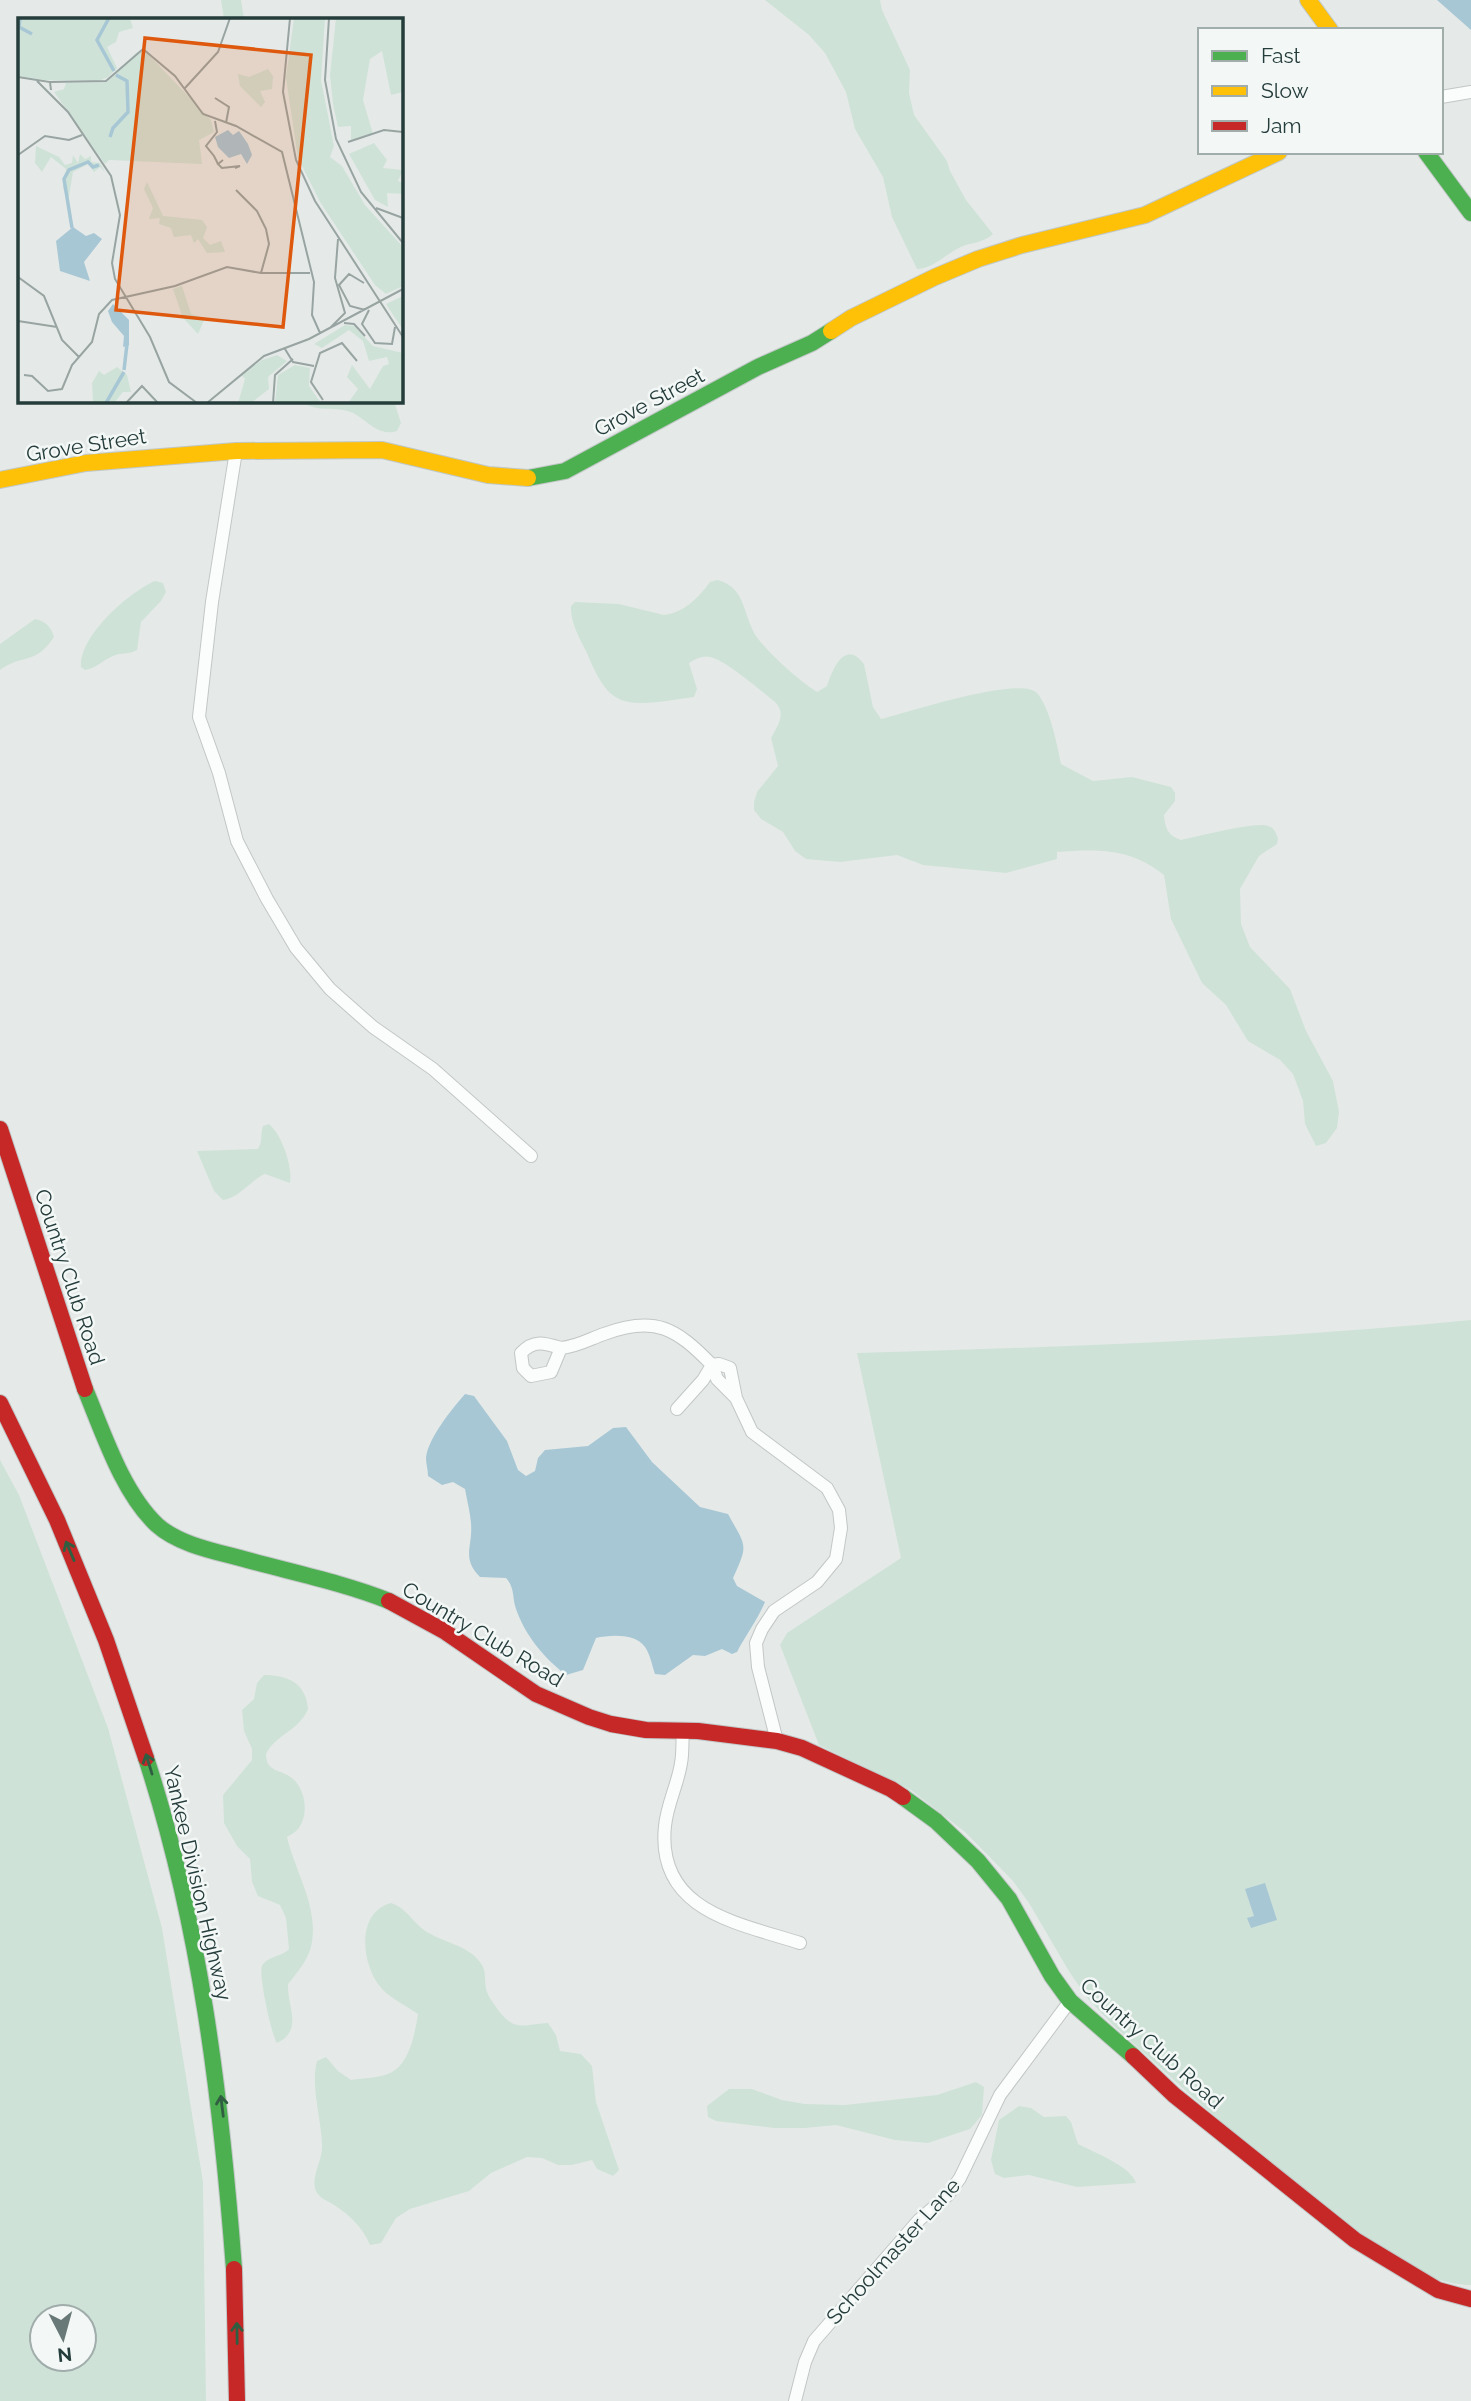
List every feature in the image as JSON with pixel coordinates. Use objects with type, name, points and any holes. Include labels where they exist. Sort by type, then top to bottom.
[{"type":"main road","points":[[1308,0],[1329,28]]},
{"type":"main road","name":"Grove Street","points":[[0,480],[86,463],[236,451],[382,450],[488,475],[520,479],[565,471],[758,367],[812,343],[851,318],[935,277],[1022,245],[1145,215],[1275,154]]},
{"type":"main road","points":[[1427,154],[1471,213]]},
{"type":"main road","name":"Country Club Road","points":[[0,1129],[76,1367],[134,1497],[167,1533],[203,1548],[358,1589],[399,1605],[444,1630],[536,1694],[589,1717],[646,1730],[732,1734],[776,1741],[802,1748],[891,1789],[936,1821],[978,1861],[1009,1899],[1052,1976],[1070,2001],[1110,2034],[1174,2095],[1355,2241],[1438,2290],[1471,2299]]},
{"type":"main road","name":"Yankee Division Highway","points":[[0,1403],[46,1496],[103,1630],[144,1748],[178,1869],[206,2001],[223,2117],[235,2273],[237,2401]]},
{"type":"street","points":[[1443,97],[1471,92]]},
{"type":"street","points":[[236,451],[212,601],[200,717],[219,773],[237,841],[296,948],[330,989],[373,1027],[433,1069],[531,1156]]},
{"type":"street","points":[[561,1348],[624,1327],[652,1326],[672,1331],[688,1341],[712,1365],[718,1379],[736,1398],[752,1432],[827,1488],[839,1510],[841,1528],[836,1559],[817,1582],[774,1611],[756,1643],[758,1667],[776,1741]]},
{"type":"street","points":[[677,1409],[704,1380],[712,1365]]},
{"type":"street","points":[[683,1731],[681,1763],[664,1836],[667,1860],[676,1881],[687,1895],[710,1913],[800,1943]]},
{"type":"street","name":"Schoolmaster Lane","points":[[795,2401],[805,2362],[814,2341],[919,2220],[948,2194],[960,2178],[1000,2095],[1070,2001]]},
{"type":"green space","points":[[221,0],[241,0],[244,18],[224,18]]},
{"type":"green space","points":[[765,0],[880,0],[882,10],[910,70],[909,93],[914,115],[947,161],[966,200],[993,234],[985,240],[961,247],[933,264],[917,269],[892,217],[883,177],[855,129],[846,92],[825,53],[809,35]]},
{"type":"green space","points":[[302,402],[394,402],[401,423],[397,431],[385,432],[353,413]]},
{"type":"green space","points":[[717,580],[734,589],[754,632],[765,647],[817,692],[827,686],[840,659],[851,654],[864,664],[873,707],[881,719],[987,692],[1026,689],[1037,693],[1046,708],[1061,764],[1093,781],[1132,777],[1171,787],[1175,793],[1175,801],[1164,815],[1164,820],[1166,828],[1173,836],[1181,840],[1252,826],[1272,828],[1278,838],[1277,844],[1259,856],[1240,889],[1241,924],[1250,947],[1290,989],[1306,1031],[1333,1081],[1339,1112],[1337,1128],[1326,1143],[1316,1146],[1305,1124],[1303,1101],[1293,1074],[1280,1060],[1248,1041],[1226,1005],[1202,983],[1171,919],[1164,875],[1151,866],[1126,855],[1100,851],[1057,852],[1057,859],[1006,873],[923,865],[897,855],[840,862],[806,859],[795,851],[783,832],[761,819],[754,810],[757,792],[778,766],[771,738],[781,715],[774,701],[733,669],[707,657],[689,663],[697,689],[694,697],[636,703],[613,695],[603,685],[578,635],[571,606],[575,602],[619,604],[664,615],[685,607],[696,599],[710,582]]},
{"type":"green space","points":[[155,581],[163,583],[166,592],[141,622],[137,650],[113,656],[89,669],[81,667],[88,642],[107,616],[132,595]]},
{"type":"green space","points":[[35,619],[48,625],[54,637],[35,656],[0,670],[0,644]]},
{"type":"green space","points":[[269,1124],[286,1152],[290,1183],[265,1174],[234,1196],[223,1200],[214,1191],[197,1151],[258,1149],[263,1126]]},
{"type":"green space","points":[[1471,1320],[1471,2285],[1466,2285],[1428,2276],[1375,2246],[1245,2142],[1112,2024],[1089,2000],[1070,1973],[1013,1881],[965,1832],[911,1790],[819,1745],[780,1645],[787,1633],[901,1558],[857,1353],[1241,1338]]},
{"type":"green space","points":[[0,1460],[19,1495],[108,1728],[162,1928],[203,2182],[206,2401],[0,2401]]},
{"type":"green space","points":[[264,1675],[294,1682],[304,1693],[308,1709],[299,1722],[270,1747],[266,1754],[272,1768],[289,1776],[297,1784],[305,1804],[300,1825],[287,1837],[309,1902],[313,1929],[309,1954],[288,1984],[292,2017],[290,2032],[277,2043],[266,2005],[261,1971],[267,1960],[289,1949],[286,1918],[280,1905],[258,1896],[252,1882],[250,1859],[237,1846],[224,1823],[223,1795],[252,1760],[252,1749],[244,1731],[242,1710],[254,1699],[257,1683]]},
{"type":"green space","points":[[391,1903],[405,1911],[424,1930],[475,1956],[484,1968],[489,1996],[508,2020],[518,2025],[548,2023],[556,2035],[560,2051],[581,2054],[592,2066],[596,2102],[619,2170],[613,2176],[597,2169],[592,2160],[558,2165],[542,2158],[527,2157],[491,2173],[469,2191],[410,2209],[396,2218],[381,2243],[370,2245],[351,2218],[319,2195],[314,2182],[322,2147],[315,2081],[317,2061],[326,2057],[338,2071],[351,2080],[381,2076],[397,2069],[407,2055],[413,2038],[418,2014],[382,1989],[372,1974],[366,1950],[367,1926],[372,1916]]},
{"type":"green space","points":[[976,2082],[984,2087],[982,2115],[970,2129],[928,2143],[895,2140],[836,2125],[774,2128],[716,2121],[708,2117],[707,2106],[729,2089],[752,2089],[782,2100],[805,2104],[845,2105],[937,2095]]},
{"type":"green space","points":[[1019,2106],[1031,2108],[1044,2117],[1066,2116],[1071,2122],[1078,2144],[1119,2165],[1136,2183],[1077,2187],[1029,2175],[1004,2178],[995,2174],[991,2160],[999,2120]]},
{"type":"water","points":[[1437,0],[1471,0],[1471,30]]},
{"type":"water","points":[[465,1394],[474,1396],[507,1441],[518,1470],[526,1476],[535,1471],[538,1458],[545,1450],[588,1446],[613,1428],[626,1427],[652,1462],[700,1507],[728,1514],[743,1545],[733,1578],[737,1586],[765,1602],[737,1652],[732,1654],[722,1649],[705,1656],[693,1655],[665,1675],[655,1674],[641,1642],[629,1637],[608,1636],[596,1638],[583,1670],[566,1675],[550,1661],[525,1628],[516,1609],[511,1585],[506,1578],[480,1577],[471,1564],[471,1523],[465,1489],[453,1482],[442,1485],[428,1476],[426,1458],[431,1442],[441,1424]]},
{"type":"water","points":[[1265,1883],[1277,1920],[1251,1928],[1247,1918],[1254,1916],[1245,1889]]},
{"type":"traffic: fast","points":[[1427,154],[1471,213]]},
{"type":"traffic: fast","points":[[528,478],[565,471],[758,367],[812,343],[831,331]]},
{"type":"traffic: fast","points":[[85,1389],[124,1479],[145,1511],[165,1532],[207,1549],[334,1583],[389,1601]]},
{"type":"traffic: fast","points":[[146,1758],[165,1820],[194,1947],[215,2075],[234,2269]]},
{"type":"traffic: fast","points":[[903,1797],[936,1821],[978,1861],[1009,1899],[1052,1976],[1070,2001],[1133,2056]]},
{"type":"traffic: slow","points":[[1308,0],[1329,28]]},
{"type":"traffic: slow","points":[[831,331],[851,318],[978,259],[1022,245],[1145,215],[1275,154]]},
{"type":"traffic: slow","points":[[0,480],[86,463],[236,451],[382,450],[488,475],[528,478]]},
{"type":"traffic: jam","points":[[0,1129],[85,1389]]},
{"type":"traffic: jam","points":[[0,1403],[57,1520],[106,1640],[146,1758]]},
{"type":"traffic: jam","points":[[389,1601],[444,1631],[536,1694],[589,1717],[646,1730],[698,1731],[777,1741],[802,1748],[903,1797]]},
{"type":"traffic: jam","points":[[1133,2056],[1174,2095],[1355,2240],[1438,2290],[1471,2299]]},
{"type":"traffic: jam","points":[[234,2269],[237,2401]]}]
